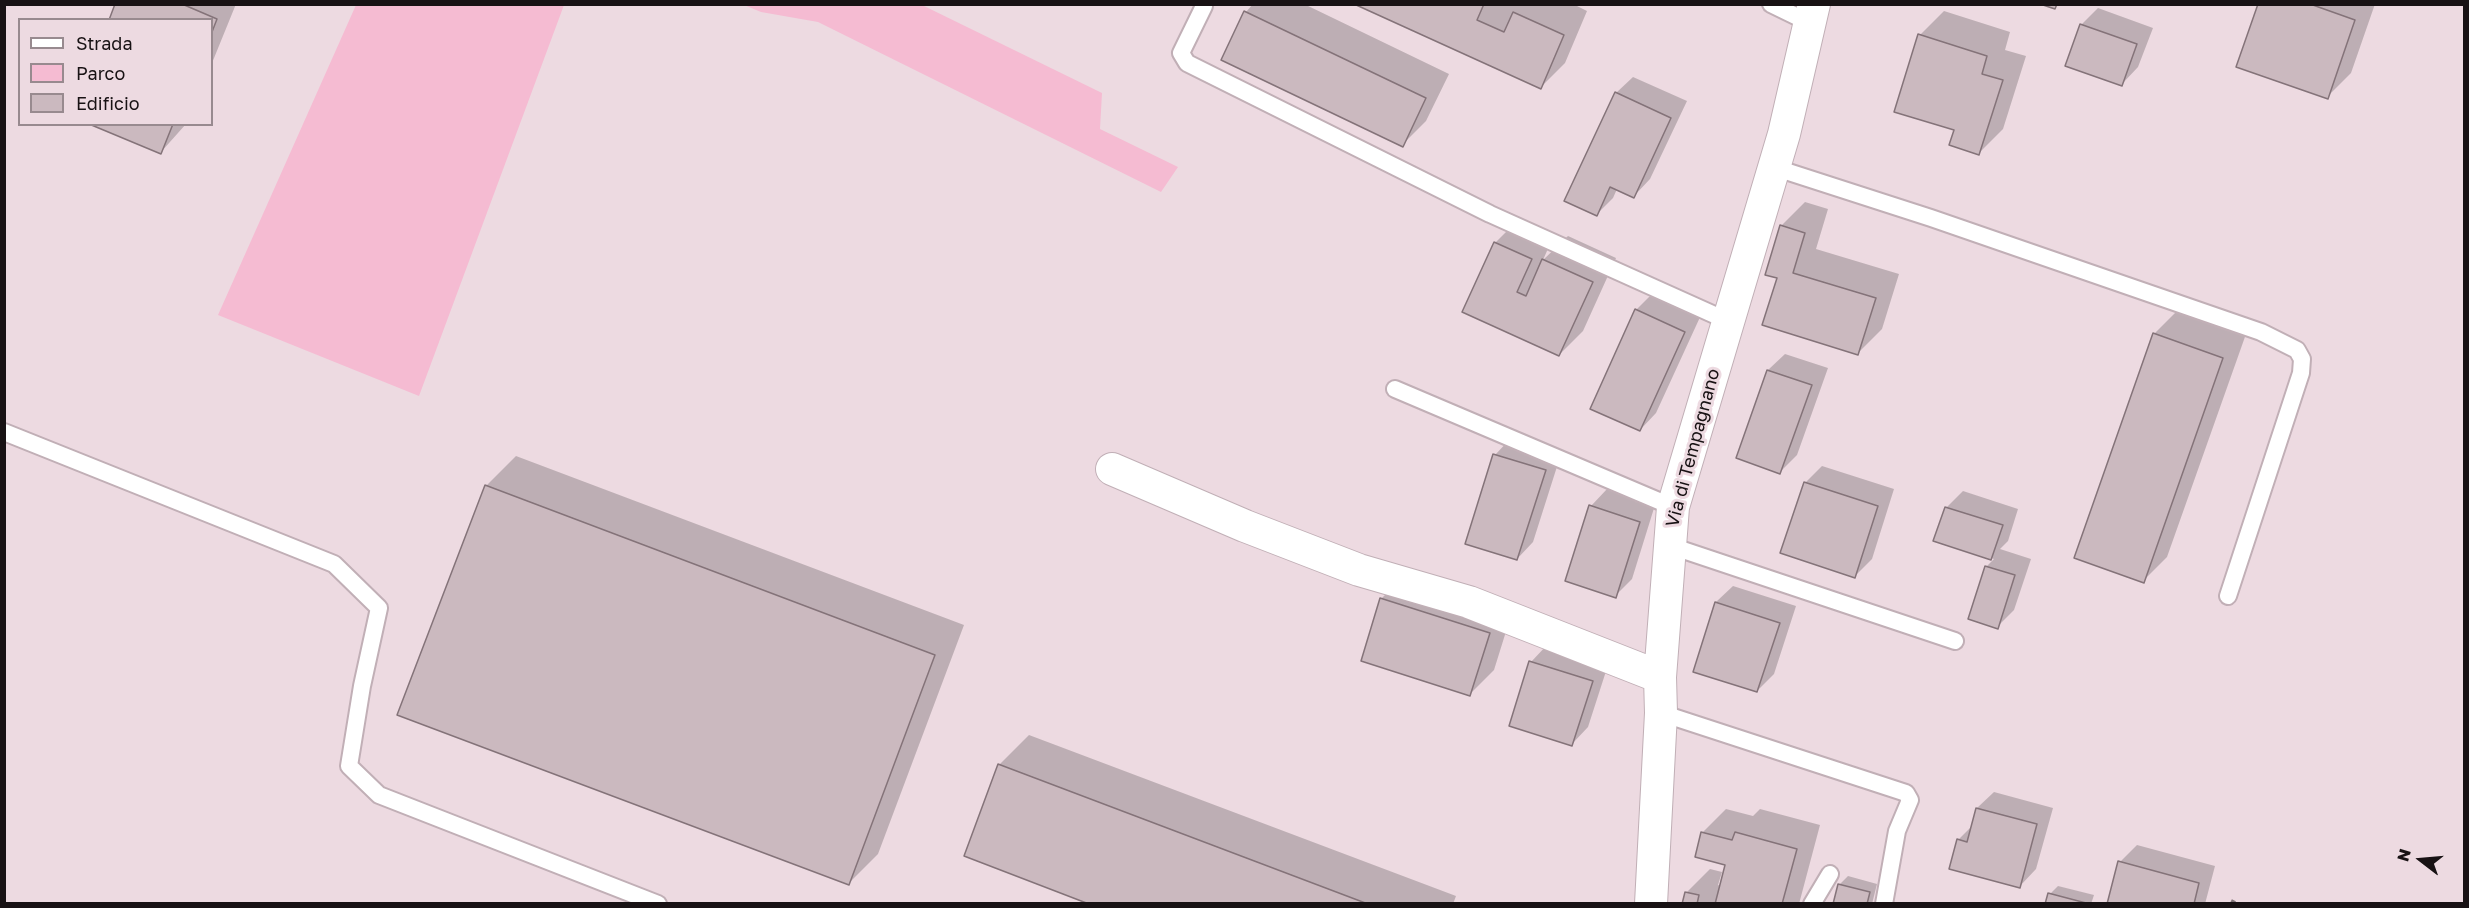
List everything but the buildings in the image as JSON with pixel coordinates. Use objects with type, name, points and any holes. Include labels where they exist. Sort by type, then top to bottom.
[{"type":"street","name":"Via di Tempagnano","points":[[1651,903],[1661,713],[1660,677],[1668,545],[1673,507],[1773,168],[1812,14]]},
{"type":"street","points":[[1112,469],[1245,526],[1359,570],[1469,602],[1660,677]]},
{"type":"lane","points":[[1771,4],[1812,14]]},
{"type":"lane","points":[[1204,6],[1181,53],[1187,63],[1490,214],[1728,321]]},
{"type":"lane","points":[[1773,168],[1932,218],[2261,332],[2296,350],[2302,359],[2301,373],[2228,596]]},
{"type":"lane","points":[[1395,389],[1673,507]]},
{"type":"lane","points":[[4,432],[334,564],[379,608],[362,686],[349,766],[380,795],[658,903]]},
{"type":"lane","points":[[1668,545],[1954,641]]},
{"type":"lane","points":[[1661,713],[1906,793],[1910,801],[1897,831],[1884,903]]},
{"type":"lane","points":[[1812,903],[1830,874]]},
{"type":"path","points":[[2230,901],[2237,903]]},
{"type":"green space","points":[[356,5],[564,5],[419,396],[218,315]]},
{"type":"green space","points":[[744,5],[922,5],[1102,93],[1100,129],[1178,167],[1161,192],[818,22],[761,12]]}]
